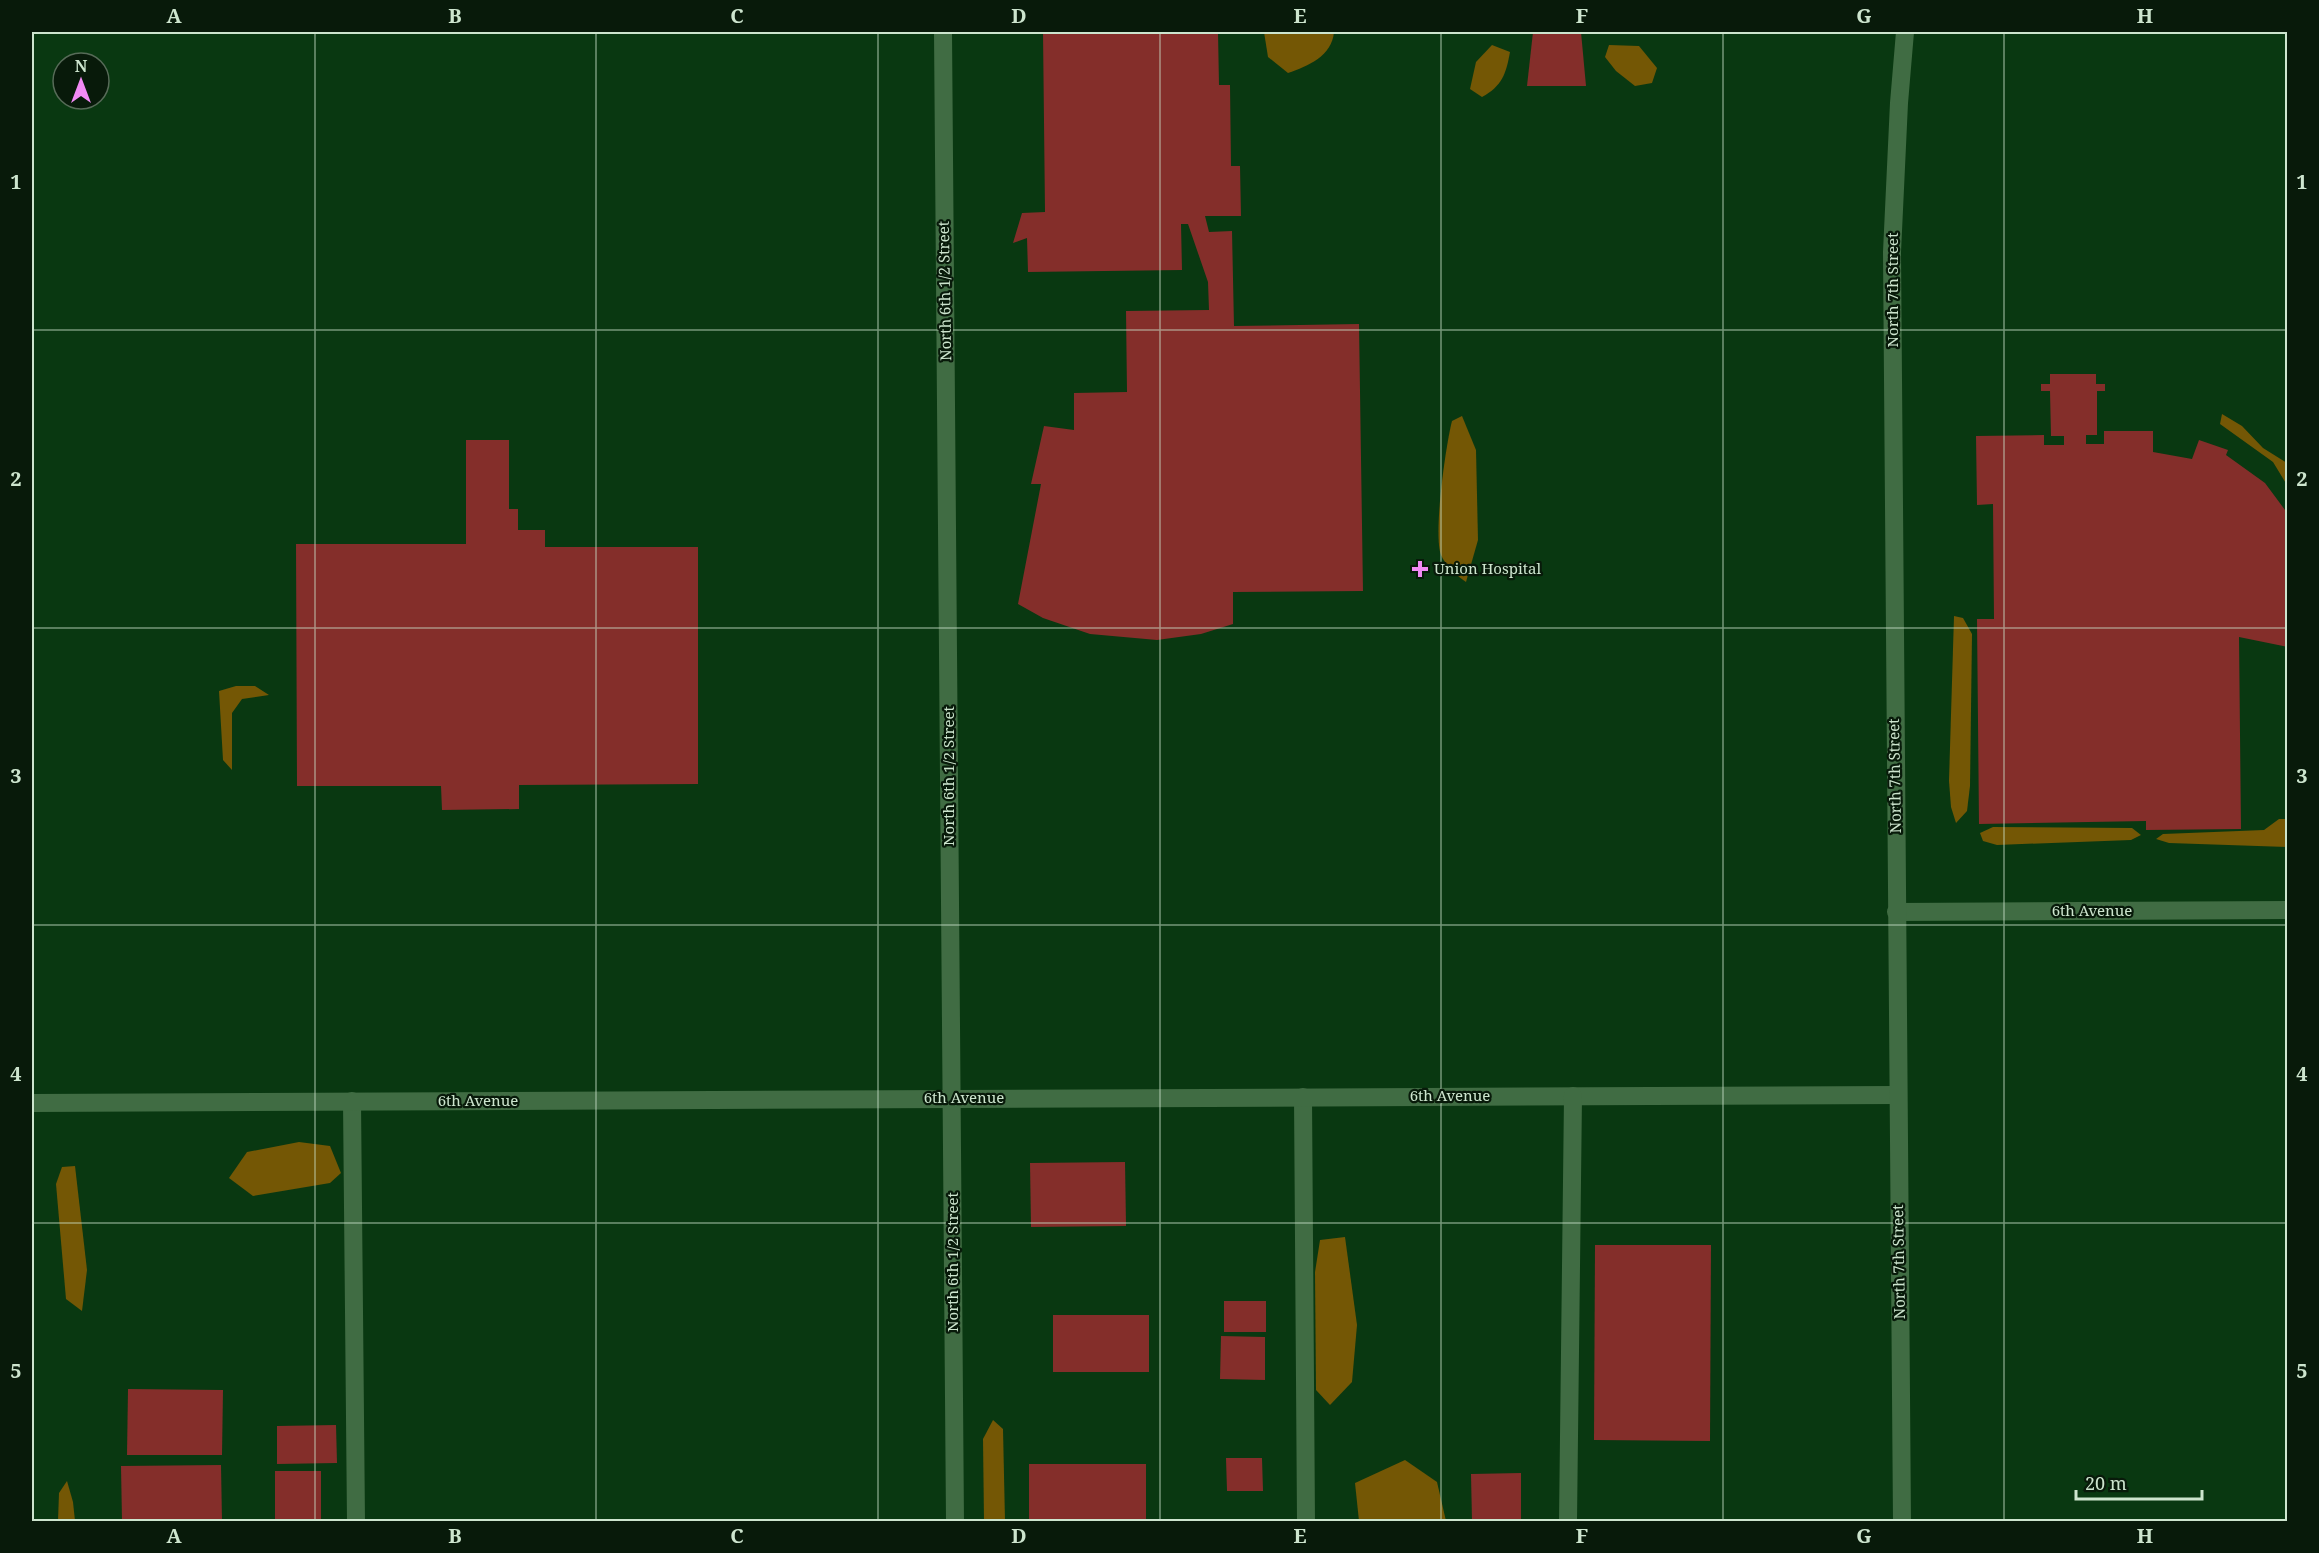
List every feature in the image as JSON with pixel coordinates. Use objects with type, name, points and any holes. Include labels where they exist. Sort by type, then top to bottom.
[{"type":"street","name":"North 6th 1/2 Street","points":[[943,32],[955,1521]]},
{"type":"street","name":"North 7th Street","points":[[1902,1521],[1892,252],[1899,103],[1905,32]]},
{"type":"street","name":"6th Avenue","points":[[1896,912],[2288,910]]},
{"type":"street","name":"6th Avenue","points":[[32,1102],[1897,1095]]},
{"type":"street","points":[[1568,1521],[1573,1096]]},
{"type":"street","points":[[1303,1097],[1306,1521]]},
{"type":"street","points":[[352,1101],[356,1521]]},
{"type":"shaded area","points":[[1264,32],[1334,32],[1329,48],[1324,54],[1311,63],[1288,73],[1268,57]]},
{"type":"shaded area","points":[[1492,45],[1510,52],[1507,67],[1499,84],[1482,97],[1470,89],[1476,62]]},
{"type":"shaded area","points":[[1609,45],[1639,46],[1657,68],[1652,83],[1635,86],[1616,71],[1605,57]]},
{"type":"shaded area","points":[[2222,414],[2242,426],[2263,448],[2287,463],[2287,485],[2273,462],[2220,424]]},
{"type":"shaded area","points":[[1462,416],[1476,450],[1478,540],[1466,582],[1443,559],[1438,528],[1449,432],[1452,421]]},
{"type":"shaded area","points":[[1954,616],[1963,618],[1972,634],[1970,786],[1967,811],[1956,823],[1951,807],[1949,781]]},
{"type":"shaded area","points":[[236,686],[255,686],[269,695],[242,699],[232,713],[232,770],[223,760],[219,691]]},
{"type":"shaded area","points":[[2279,819],[2287,819],[2287,847],[2169,843],[2156,839],[2163,834],[2264,830]]},
{"type":"shaded area","points":[[1993,827],[2132,828],[2141,835],[2131,840],[1997,845],[1983,841],[1980,833]]},
{"type":"shaded area","points":[[299,1142],[330,1146],[341,1173],[330,1183],[253,1196],[229,1178],[247,1152]]},
{"type":"shaded area","points":[[75,1166],[87,1270],[82,1311],[66,1299],[56,1184],[62,1167]]},
{"type":"shaded area","points":[[1345,1237],[1357,1325],[1352,1382],[1330,1405],[1316,1390],[1315,1272],[1320,1240]]},
{"type":"shaded area","points":[[993,1420],[1003,1429],[1005,1521],[984,1521],[983,1439]]},
{"type":"shaded area","points":[[1405,1460],[1437,1482],[1446,1521],[1359,1521],[1355,1483]]},
{"type":"shaded area","points":[[67,1481],[75,1521],[58,1521],[59,1493]]},
{"type":"building","points":[[1043,32],[1218,32],[1219,85],[1230,85],[1231,166],[1240,166],[1241,216],[1205,216],[1209,232],[1232,231],[1234,326],[1359,324],[1363,591],[1233,592],[1233,624],[1201,634],[1157,640],[1090,634],[1043,618],[1018,604],[1041,484],[1031,484],[1044,426],[1074,430],[1074,393],[1127,392],[1126,311],[1209,310],[1208,282],[1188,224],[1181,224],[1182,270],[1028,272],[1027,238],[1013,243],[1022,213],[1045,212]]},
{"type":"building","points":[[1533,32],[1581,32],[1586,86],[1527,86]]},
{"type":"building","points":[[2050,374],[2096,374],[2096,384],[2105,384],[2105,391],[2097,391],[2097,435],[2086,435],[2086,444],[2104,444],[2104,431],[2153,431],[2153,452],[2192,459],[2199,440],[2228,450],[2226,455],[2265,483],[2288,514],[2288,647],[2239,637],[2241,829],[2146,830],[2146,821],[1979,824],[1977,619],[1994,619],[1993,504],[1977,505],[1976,436],[2044,435],[2044,445],[2064,445],[2064,436],[2051,436],[2050,391],[2041,391],[2041,384],[2050,384]]},
{"type":"building","points":[[466,440],[509,440],[509,509],[518,509],[518,530],[545,530],[545,547],[698,547],[698,784],[519,785],[519,809],[442,810],[441,786],[297,786],[296,544],[466,544]]},
{"type":"building","points":[[1125,1162],[1126,1226],[1031,1227],[1030,1163]]},
{"type":"building","points":[[1595,1245],[1711,1245],[1710,1441],[1594,1440]]},
{"type":"building","points":[[1224,1301],[1266,1301],[1266,1332],[1224,1332]]},
{"type":"building","points":[[1053,1315],[1149,1315],[1149,1372],[1053,1372]]},
{"type":"building","points":[[1221,1336],[1265,1337],[1265,1380],[1220,1379]]},
{"type":"building","points":[[128,1389],[223,1390],[222,1455],[127,1455]]},
{"type":"building","points":[[336,1425],[337,1463],[277,1464],[277,1426]]},
{"type":"building","points":[[1226,1458],[1262,1458],[1263,1491],[1227,1491]]},
{"type":"building","points":[[1029,1464],[1146,1464],[1146,1521],[1029,1521]]},
{"type":"building","points":[[221,1465],[222,1521],[122,1521],[121,1466]]},
{"type":"building","points":[[275,1471],[321,1471],[321,1521],[275,1521]]},
{"type":"building","points":[[1521,1473],[1521,1521],[1472,1521],[1471,1474]]},
{"type":"place","name":"Union Hospital","points":[[1420,569]]}]
